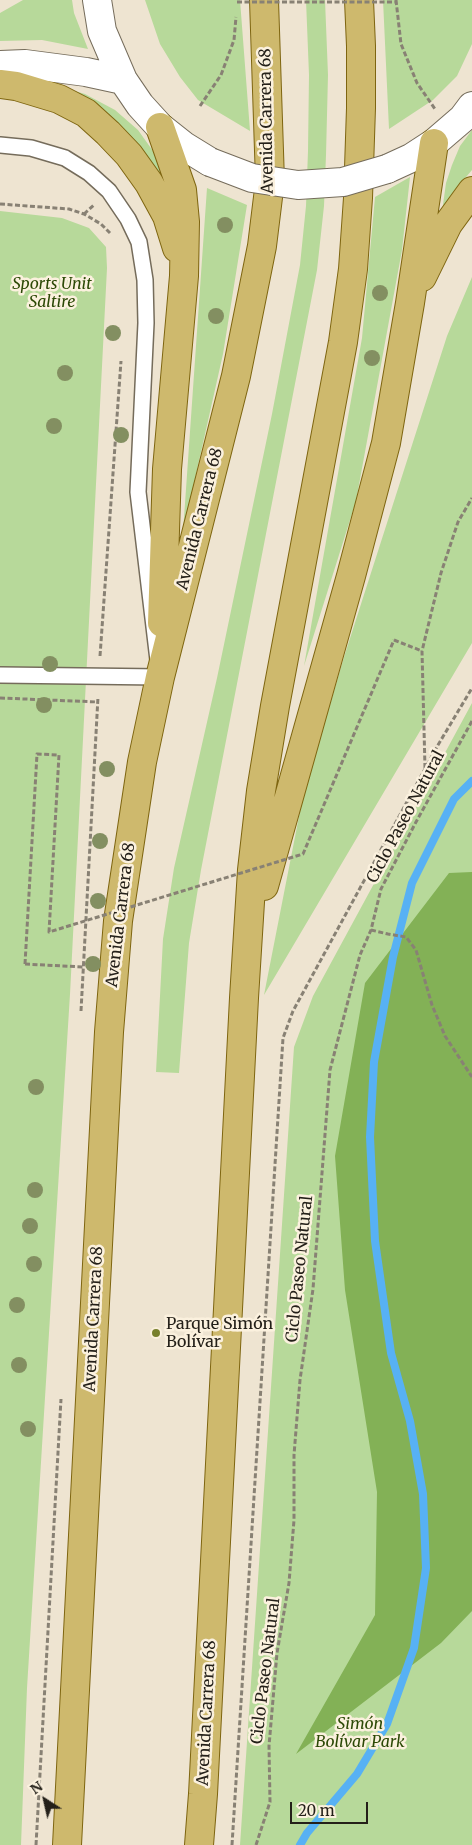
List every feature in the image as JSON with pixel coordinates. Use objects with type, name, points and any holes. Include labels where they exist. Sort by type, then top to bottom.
[{"type":"main road","points":[[97,0],[102,31],[123,80],[140,105],[160,127],[184,146],[210,162],[252,178],[298,185],[343,182],[387,169],[411,158],[434,143],[463,118],[472,106]]},
{"type":"main road","name":"Avenida Carrera 68","points":[[67,1845],[109,1032],[118,920],[142,762],[160,677],[236,376],[262,246],[270,182],[264,0]]},
{"type":"main road","name":"Avenida Carrera 68","points":[[199,1845],[252,870],[261,791],[275,706],[343,342],[353,269],[361,108],[359,0]]},
{"type":"main road","points":[[0,65],[32,65],[86,72],[123,80]]},
{"type":"main road","points":[[0,84],[16,86],[59,99],[86,113],[129,155],[149,183],[167,216],[184,276]]},
{"type":"main road","points":[[160,127],[182,190],[186,222],[184,276],[167,469],[160,677]]},
{"type":"main road","points":[[247,946],[349,585],[386,443],[410,303],[434,143]]},
{"type":"main road","points":[[410,303],[448,224],[472,191]]},
{"type":"lane","points":[[0,145],[31,148],[65,158],[89,173],[109,191],[128,219],[139,242],[145,280],[146,323],[138,492],[160,677],[0,675]]},
{"type":"path","points":[[237,0],[237,2],[396,1],[401,44],[416,83],[436,110]]},
{"type":"path","points":[[200,106],[221,74],[234,40],[236,12]]},
{"type":"path","points":[[0,204],[69,209],[84,214]]},
{"type":"path","points":[[426,768],[422,651],[441,573],[458,522],[472,498]]},
{"type":"path","points":[[84,967],[25,964],[37,754],[59,755],[49,932],[303,854],[394,640],[422,651]]},
{"type":"path","points":[[232,1845],[283,1038],[293,1011],[472,688]]},
{"type":"path","points":[[0,698],[98,702]]},
{"type":"path","name":"Ciclo Paseo Natural","points":[[256,1845],[270,1802],[268,1746],[277,1653],[290,1583],[294,1520],[294,1455],[313,1289],[330,1070],[360,955],[371,930],[381,889],[472,721]]},
{"type":"path","points":[[371,930],[406,937],[416,950],[432,1005],[445,1036],[472,1078]]},
{"type":"green space","points":[[23,0],[72,0],[74,13],[88,49],[42,40],[0,41],[0,13]]},
{"type":"green space","points":[[145,0],[240,0],[250,131],[198,100],[180,77],[160,44]]},
{"type":"green space","points":[[306,0],[325,0],[328,75],[326,155],[324,206],[317,270],[201,870],[189,943],[179,1073],[156,1072],[163,939],[174,868],[217,678],[272,414],[300,265],[306,206],[308,151],[309,75]]},
{"type":"green space","points":[[383,0],[472,0],[472,44],[457,76],[433,100],[389,129]]},
{"type":"green space","points":[[57,86],[85,94],[115,110],[138,130],[158,158],[178,226]]},
{"type":"green space","points":[[472,130],[472,170],[442,212],[446,183],[452,165],[460,146]]},
{"type":"green space","points":[[410,177],[402,250],[356,501],[304,666],[362,338],[375,197]]},
{"type":"green space","points":[[207,188],[247,205],[223,354],[183,532]]},
{"type":"green space","name":"Sports Unit Saltire","points":[[0,211],[62,218],[89,228],[106,247],[107,268],[70,994],[27,1688],[21,1845],[0,1845]]},
{"type":"green space","points":[[472,277],[472,643],[264,995],[303,796],[344,657],[447,336]]},
{"type":"green space","name":"Simón Bolívar Park","points":[[472,703],[472,1845],[240,1845],[294,1047],[313,996]]},
{"type":"green space","points":[[472,872],[472,1611],[441,1643],[296,1754],[375,1615],[377,1492],[345,1290],[335,1156],[365,983],[449,873]]},
{"type":"waterway","points":[[300,1845],[307,1833],[357,1774],[387,1724],[414,1648],[426,1568],[423,1494],[410,1421],[391,1353],[375,1241],[370,1137],[374,1062],[393,957],[412,883],[454,799],[472,781]]},
{"type":"place","name":"Parque Simón Bolívar","points":[[156,1333]]}]
